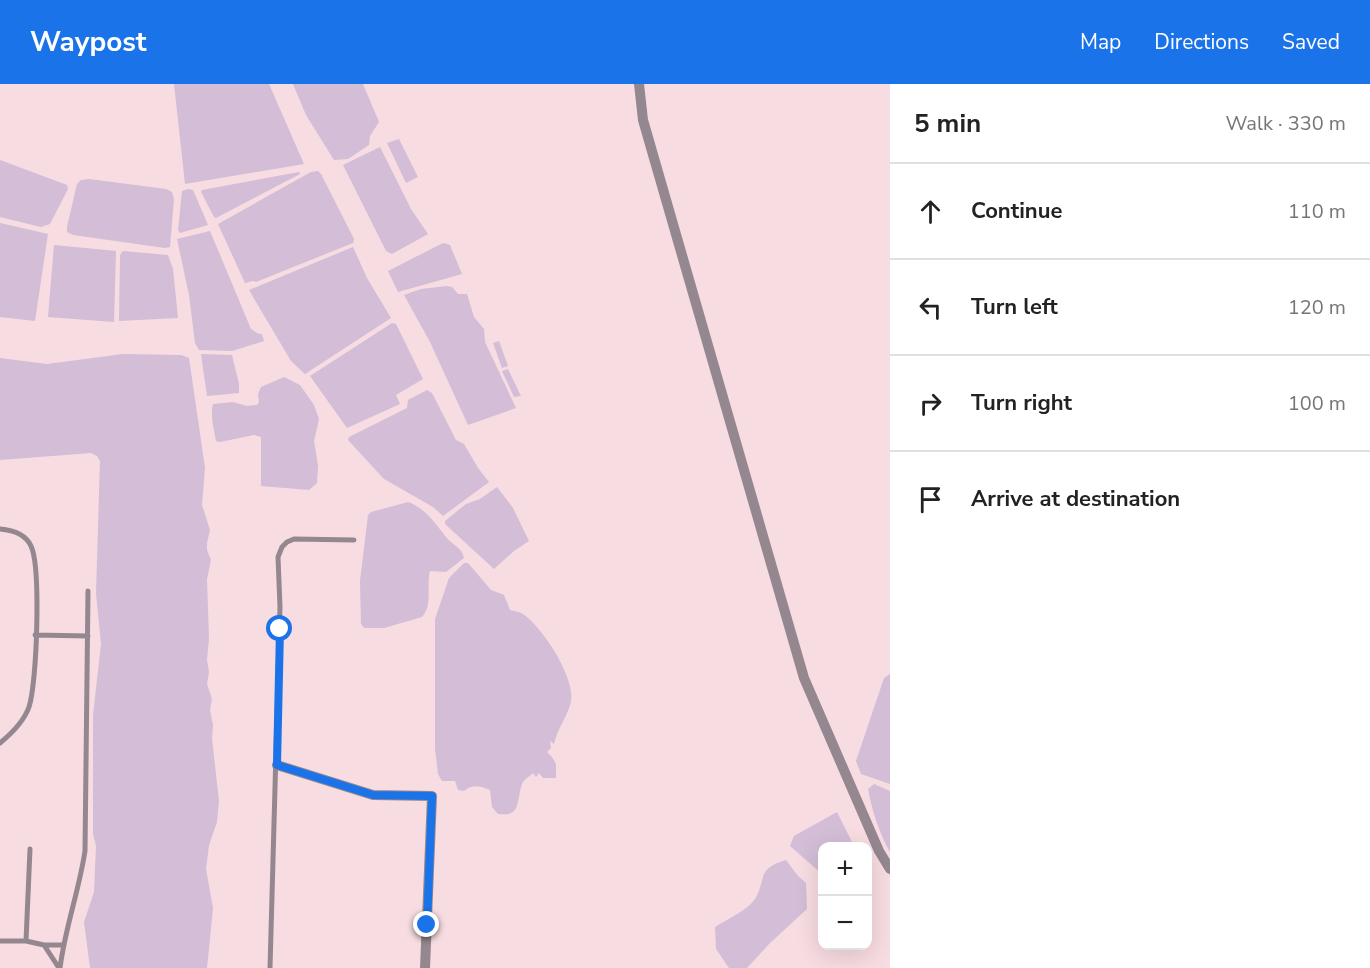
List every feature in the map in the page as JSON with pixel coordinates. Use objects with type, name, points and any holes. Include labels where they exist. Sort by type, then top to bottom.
[{"type":"street","points":[[639,84],[643,120],[804,678],[879,851],[890,869]]},
{"type":"street","points":[[277,765],[373,795],[432,796],[425,968]]},
{"type":"lane","points":[[0,529],[19,533],[32,547],[37,581],[34,679],[29,707],[21,721],[0,743]]},
{"type":"lane","points":[[270,968],[277,765],[280,607],[278,557],[282,547],[294,539],[354,540]]},
{"type":"lane","points":[[59,968],[82,874],[85,851],[88,591]]},
{"type":"lane","points":[[35,635],[88,636]]},
{"type":"lane","points":[[26,941],[30,849]]},
{"type":"lane","points":[[0,941],[63,945]]},
{"type":"lane","points":[[44,945],[59,968]]},
{"type":"shaded area","points":[[174,84],[269,84],[304,164],[185,184]]},
{"type":"shaded area","points":[[293,84],[363,84],[379,122],[370,136],[369,145],[348,159],[334,160],[306,115]]},
{"type":"shaded area","points":[[399,139],[418,177],[406,183],[387,143]]},
{"type":"shaded area","points":[[380,147],[411,209],[428,234],[392,254],[386,251],[343,165]]},
{"type":"shaded area","points":[[0,160],[67,185],[68,189],[50,224],[41,227],[0,217]]},
{"type":"shaded area","points":[[318,171],[354,239],[353,243],[256,282],[245,283],[218,224],[311,172]]},
{"type":"shaded area","points":[[299,172],[300,174],[216,218],[201,192],[202,190]]},
{"type":"shaded area","points":[[89,179],[166,189],[172,192],[174,199],[170,247],[73,235],[67,232],[77,184],[81,180]]},
{"type":"shaded area","points":[[193,190],[208,225],[180,233],[178,230],[182,191]]},
{"type":"shaded area","points":[[0,223],[48,234],[35,321],[0,317]]},
{"type":"shaded area","points":[[210,231],[251,329],[262,334],[264,341],[232,351],[199,350],[195,343],[189,295],[177,239]]},
{"type":"shaded area","points":[[443,243],[450,245],[462,274],[398,292],[388,271]]},
{"type":"shaded area","points":[[54,245],[116,251],[114,322],[48,317]]},
{"type":"shaded area","points":[[353,247],[367,278],[391,318],[305,374],[291,361],[249,290]]},
{"type":"shaded area","points":[[123,251],[168,255],[173,269],[178,318],[119,321],[120,255]]},
{"type":"shaded area","points":[[452,287],[458,294],[467,294],[474,317],[484,329],[485,342],[516,408],[468,425],[430,342],[404,295],[421,289]]},
{"type":"shaded area","points":[[392,323],[396,324],[423,379],[396,395],[400,404],[347,428],[310,376]]},
{"type":"shaded area","points":[[499,341],[508,366],[502,368],[493,343]]},
{"type":"shaded area","points":[[123,354],[181,355],[189,358],[205,468],[202,505],[210,530],[207,550],[211,560],[207,579],[209,672],[207,684],[212,699],[210,710],[219,801],[217,822],[209,845],[206,869],[213,908],[207,968],[90,968],[84,922],[94,892],[96,846],[93,834],[93,715],[101,644],[96,593],[100,461],[91,453],[0,460],[0,358],[47,364]]},
{"type":"shaded area","points":[[201,354],[232,355],[239,393],[207,396]]},
{"type":"shaded area","points":[[508,369],[521,396],[514,397],[502,371]]},
{"type":"shaded area","points":[[284,377],[300,385],[314,405],[319,419],[314,441],[318,465],[317,483],[309,490],[261,486],[261,437],[254,435],[216,441],[212,418],[213,404],[233,402],[247,406],[257,405],[261,387]]},
{"type":"shaded area","points":[[427,390],[432,393],[456,440],[464,444],[489,482],[443,516],[433,507],[384,479],[348,440],[349,437],[407,408],[408,400]]},
{"type":"shaded area","points":[[497,487],[513,508],[529,541],[494,569],[445,524],[445,521],[466,504],[480,499]]},
{"type":"shaded area","points":[[408,502],[420,508],[430,517],[448,540],[461,551],[464,558],[446,572],[430,571],[427,607],[422,617],[384,628],[364,628],[361,624],[360,581],[368,515],[371,512]]},
{"type":"shaded area","points":[[464,563],[468,563],[491,590],[504,595],[510,610],[523,614],[540,630],[563,667],[571,691],[568,711],[554,744],[550,741],[551,748],[547,752],[556,764],[556,778],[543,778],[539,773],[536,777],[533,773],[523,783],[515,810],[506,814],[498,814],[492,807],[490,790],[477,786],[464,791],[458,790],[455,781],[442,781],[438,774],[435,749],[435,619],[449,578]]},
{"type":"shaded area","points":[[890,674],[890,784],[861,774],[856,761],[884,678]]},
{"type":"shaded area","points":[[874,784],[890,791],[890,852],[879,829],[868,789]]},
{"type":"shaded area","points":[[837,812],[852,842],[818,842],[818,870],[790,846],[794,836]]},
{"type":"shaded area","points":[[786,860],[806,883],[807,909],[747,968],[729,968],[716,949],[715,927],[751,903],[759,892],[766,871]]},
{"type":"route","points":[[280,629],[277,765],[373,795],[432,796],[427,925]]}]
